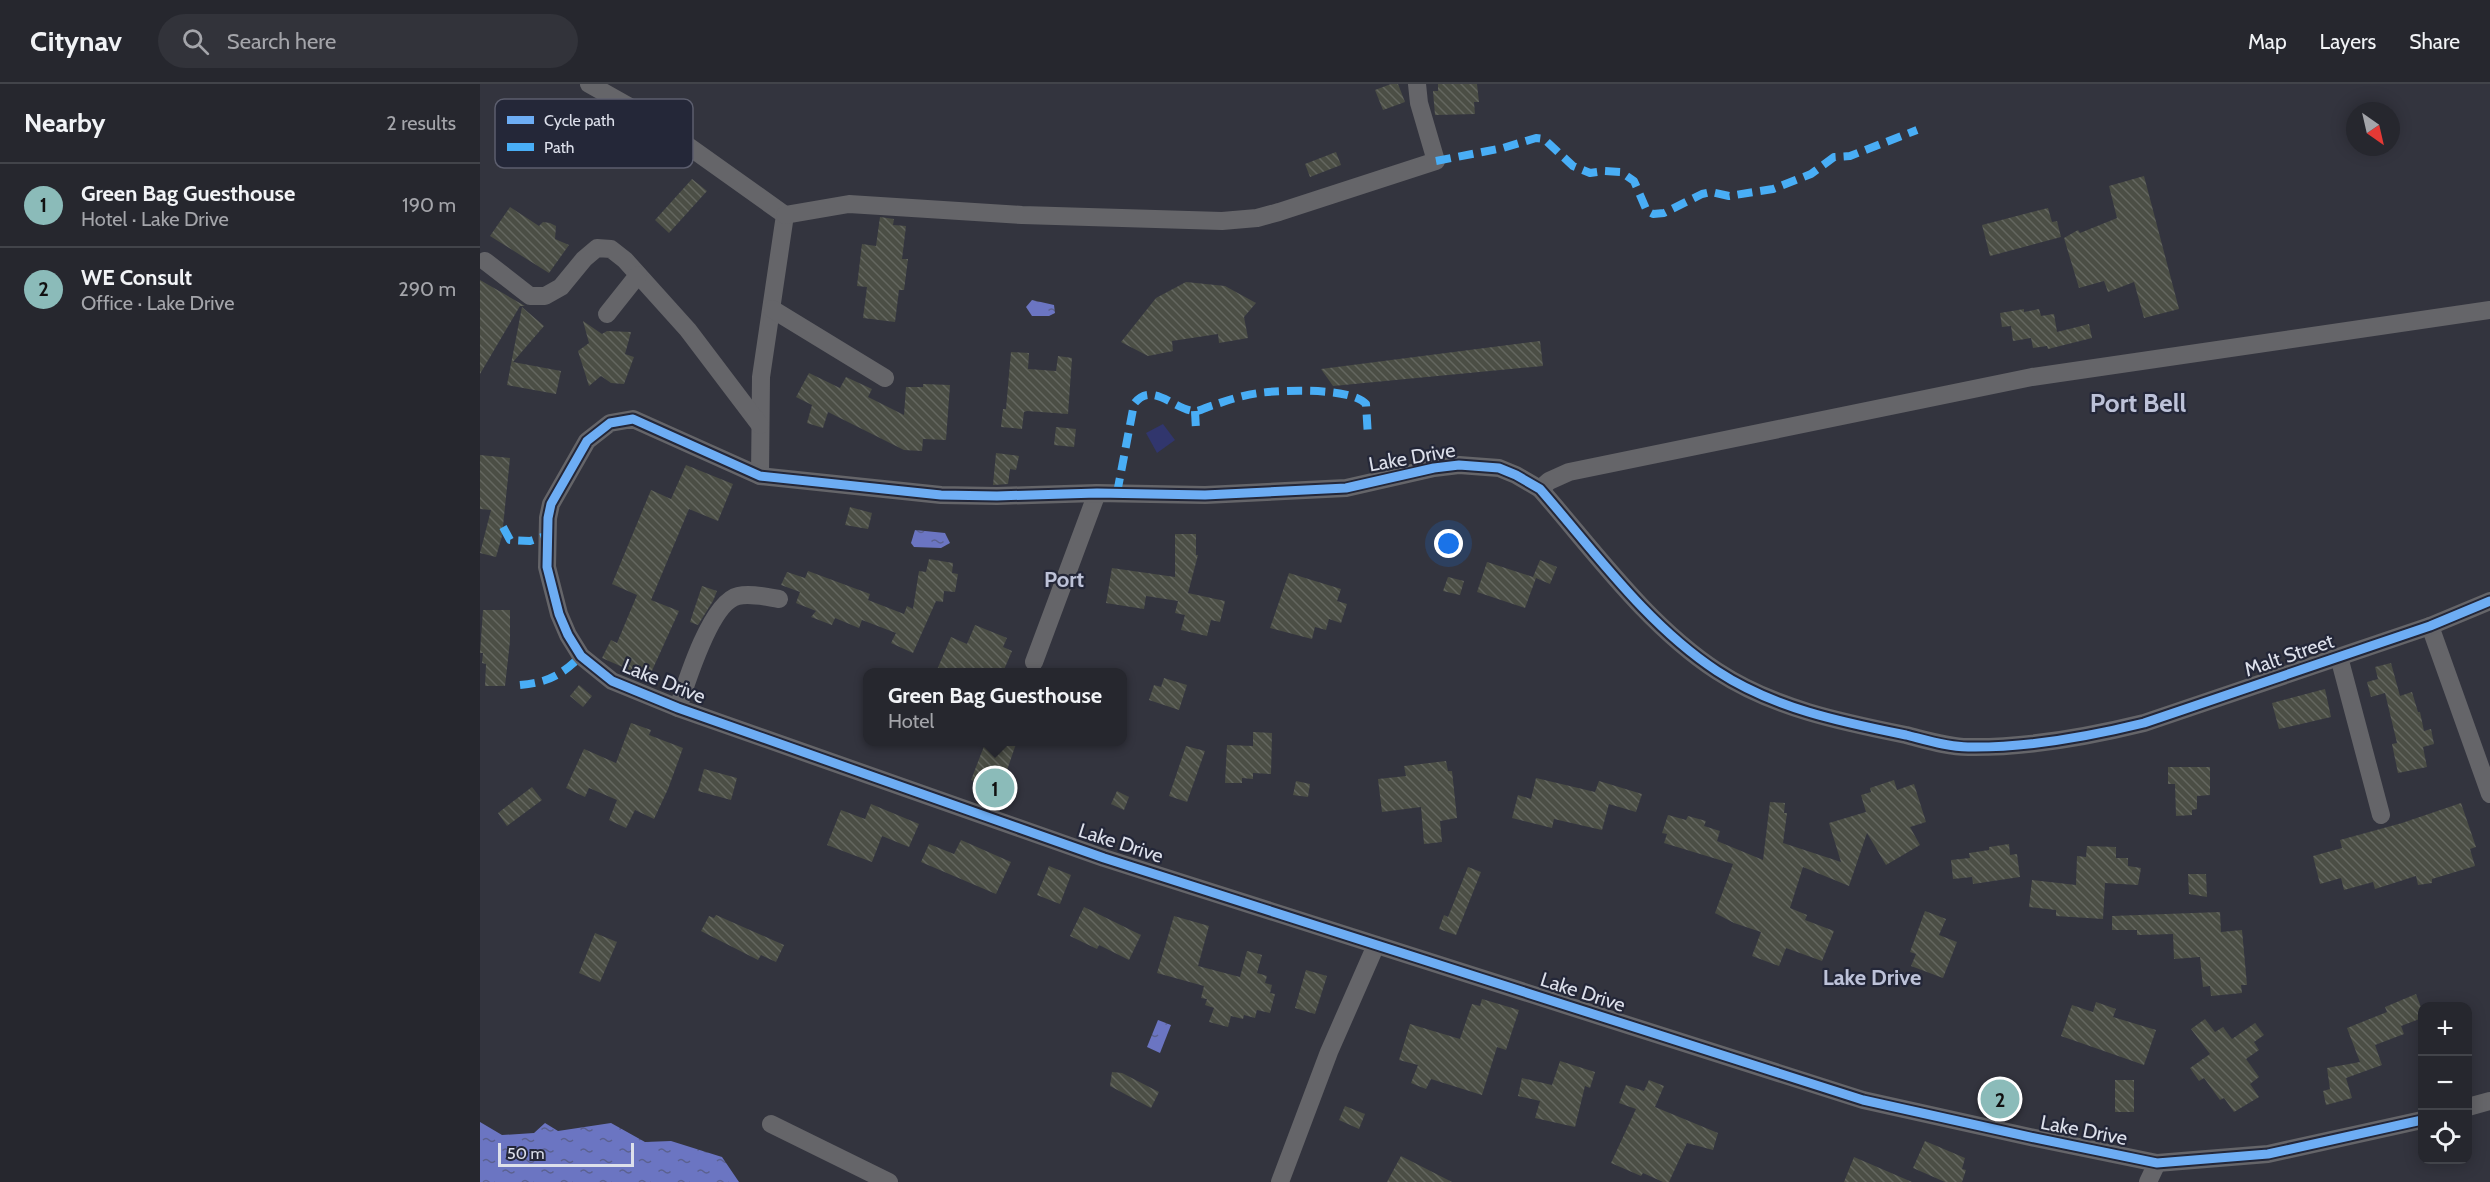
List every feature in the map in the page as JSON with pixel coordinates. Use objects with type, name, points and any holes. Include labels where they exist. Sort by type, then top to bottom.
[{"type":"street","points":[[589,84],[616,99]]},
{"type":"street","points":[[693,150],[785,216],[849,204],[1022,215],[1222,221],[1257,218],[1436,160],[1419,104],[1417,84]]},
{"type":"street","points":[[760,476],[761,377],[785,216]]},
{"type":"street","points":[[484,261],[531,296],[545,296],[561,287],[584,259],[597,248],[610,249],[638,275],[688,330],[760,425]]},
{"type":"street","points":[[607,314],[638,275]]},
{"type":"street","points":[[772,309],[885,378]]},
{"type":"street","points":[[1540,489],[1549,481],[1569,472],[2032,377],[2490,310]]},
{"type":"street","name":"Lake Drive","points":[[2097,734],[2019,745],[1965,747],[1825,717],[1749,689],[1717,671],[1652,618],[1540,489],[1499,468],[1459,465],[1346,488],[1205,495],[1097,493],[941,495],[760,476],[633,419],[610,423],[587,441],[551,504],[548,518],[547,567],[559,614],[581,656],[612,681],[678,708],[1104,858],[1863,1100],[2157,1163],[2268,1154],[2418,1121]]},
{"type":"street","points":[[1034,662],[1097,493]]},
{"type":"street","points":[[678,708],[712,620],[726,601],[737,596],[755,595],[779,599]]},
{"type":"street","name":"Malt Street","points":[[2097,734],[2144,723],[2430,626],[2490,601]]},
{"type":"street","points":[[2430,626],[2490,794]]},
{"type":"street","points":[[2339,657],[2381,814]]},
{"type":"street","points":[[1280,1182],[1329,1052],[1376,945]]},
{"type":"street","points":[[2472,1107],[2489,1106]]},
{"type":"street","points":[[771,1124],[889,1182]]},
{"type":"street","points":[[2148,1182],[2157,1163]]},
{"type":"shaded area","points":[[1163,424],[1175,440],[1157,453],[1146,433]]},
{"type":"water","points":[[1032,300],[1054,305],[1055,313],[1049,316],[1032,316],[1026,307]]},
{"type":"water","points":[[915,530],[945,533],[950,543],[941,548],[914,547],[911,543]]},
{"type":"water","points":[[1158,1020],[1171,1025],[1160,1053],[1147,1047]]},
{"type":"water","points":[[480,1122],[502,1135],[534,1133],[545,1123],[558,1131],[611,1123],[645,1142],[671,1141],[722,1157],[739,1182],[480,1182]]},
{"type":"building","points":[[1398,84],[1405,102],[1383,110],[1375,90]]},
{"type":"building","points":[[1438,84],[1477,84],[1479,102],[1474,102],[1475,114],[1435,115],[1433,91],[1438,91]]},
{"type":"building","points":[[1336,152],[1341,165],[1310,177],[1305,164]]},
{"type":"building","points":[[2144,176],[2179,309],[2144,318],[2134,282],[2108,292],[2104,281],[2079,288],[2064,238],[2078,230],[2080,233],[2117,218],[2109,186]]},
{"type":"building","points":[[692,179],[707,191],[669,233],[655,220]]},
{"type":"building","points":[[510,207],[539,226],[543,222],[556,226],[555,239],[569,245],[549,273],[490,236]]},
{"type":"building","points":[[2048,208],[2052,222],[2057,221],[2061,237],[1990,256],[1982,225]]},
{"type":"building","points":[[880,217],[894,219],[893,225],[906,226],[902,259],[908,259],[904,290],[899,290],[895,322],[863,318],[867,287],[857,286],[862,244],[876,246]]},
{"type":"building","points":[[480,280],[525,306],[520,306],[480,374]]},
{"type":"building","points":[[1186,282],[1225,286],[1256,303],[1244,317],[1248,338],[1219,343],[1218,334],[1172,341],[1173,351],[1148,356],[1121,342],[1156,298]]},
{"type":"building","points":[[522,307],[544,326],[513,362],[561,371],[556,394],[507,385]]},
{"type":"building","points":[[2024,309],[2024,312],[2039,309],[2041,316],[2054,314],[2057,332],[2089,324],[2092,338],[2048,349],[2047,346],[2033,348],[2031,338],[2013,341],[2011,326],[2002,327],[2000,313]]},
{"type":"building","points":[[583,321],[602,334],[607,331],[631,332],[625,354],[634,357],[624,384],[611,383],[601,376],[589,386],[578,351],[589,343]]},
{"type":"building","points":[[1540,341],[1543,366],[1333,386],[1321,369]]},
{"type":"building","points":[[1011,352],[1029,353],[1028,369],[1056,371],[1058,356],[1072,358],[1068,414],[1027,411],[1024,412],[1022,429],[1001,427],[1003,409],[1006,409]]},
{"type":"building","points":[[809,373],[840,388],[846,377],[872,389],[868,397],[904,415],[906,387],[923,387],[923,384],[950,385],[946,440],[923,439],[922,451],[904,450],[828,412],[823,428],[807,423],[812,405],[796,397]]},
{"type":"building","points":[[1056,427],[1076,429],[1074,447],[1054,445]]},
{"type":"building","points":[[996,453],[1019,456],[1016,470],[1010,469],[1008,484],[993,485]]},
{"type":"building","points":[[480,455],[510,458],[502,536],[496,557],[480,553],[491,510],[480,509]]},
{"type":"building","points":[[686,465],[733,484],[718,521],[689,509],[651,600],[679,611],[650,675],[635,669],[634,672],[602,658],[611,640],[617,643],[637,595],[612,584],[651,490],[671,499]]},
{"type":"building","points":[[850,507],[872,513],[868,529],[845,525]]},
{"type":"building","points":[[1175,534],[1196,534],[1196,555],[1198,555],[1188,593],[1225,601],[1220,622],[1211,620],[1207,636],[1181,630],[1185,615],[1175,613],[1178,601],[1146,596],[1144,609],[1106,603],[1112,568],[1175,577]]},
{"type":"building","points":[[929,559],[953,563],[952,573],[958,574],[955,592],[944,591],[943,602],[936,601],[913,653],[891,643],[896,633],[862,620],[859,628],[835,618],[832,625],[811,617],[816,611],[796,603],[800,592],[781,585],[787,572],[805,578],[808,571],[870,594],[868,600],[904,614],[907,606],[913,609],[919,571],[926,572]]},
{"type":"building","points":[[1540,560],[1557,567],[1550,584],[1536,578],[1525,608],[1477,592],[1487,562],[1533,577]]},
{"type":"building","points":[[1289,573],[1341,589],[1337,601],[1347,604],[1341,623],[1329,619],[1326,630],[1315,627],[1312,639],[1270,628]]},
{"type":"building","points":[[1448,577],[1464,581],[1460,595],[1443,591]]},
{"type":"building","points":[[702,586],[717,591],[698,625],[690,622]]},
{"type":"building","points":[[483,610],[510,610],[510,641],[505,686],[485,686],[486,664],[482,663],[483,653],[480,653]]},
{"type":"building","points":[[975,625],[1007,638],[1003,647],[1012,651],[1005,668],[938,668],[951,637],[967,644]]},
{"type":"building","points":[[2391,663],[2400,696],[2412,692],[2424,731],[2431,729],[2434,744],[2423,747],[2427,767],[2398,773],[2392,744],[2397,743],[2385,693],[2371,697],[2367,682],[2378,679],[2375,667]]},
{"type":"building","points":[[1164,678],[1187,685],[1179,710],[1149,700],[1154,685],[1161,687]]},
{"type":"building","points":[[579,685],[592,696],[583,707],[570,696]]},
{"type":"building","points":[[2325,689],[2331,717],[2279,729],[2272,703]]},
{"type":"building","points":[[631,723],[651,730],[649,735],[683,748],[654,819],[635,810],[626,828],[609,820],[617,800],[589,788],[585,797],[566,788],[584,749],[616,763]]},
{"type":"building","points":[[1253,732],[1272,733],[1271,774],[1253,773],[1253,779],[1242,778],[1242,783],[1225,783],[1227,745],[1253,746]]},
{"type":"building","points":[[984,746],[1015,746],[1006,773],[1000,771],[993,789],[971,780]]},
{"type":"building","points":[[1186,746],[1205,751],[1187,802],[1169,796]]},
{"type":"building","points":[[1446,761],[1448,771],[1452,771],[1457,818],[1440,821],[1442,842],[1424,844],[1421,807],[1382,812],[1378,779],[1406,776],[1404,766]]},
{"type":"building","points":[[2168,767],[2210,767],[2210,795],[2197,796],[2197,809],[2192,810],[2192,815],[2176,816],[2175,784],[2168,784]]},
{"type":"building","points":[[704,769],[737,778],[731,800],[698,791]]},
{"type":"building","points":[[1536,778],[1595,792],[1599,781],[1642,794],[1636,812],[1609,804],[1602,830],[1554,819],[1552,828],[1512,818],[1518,795],[1531,799]]},
{"type":"building","points":[[1894,780],[1897,790],[1914,784],[1926,822],[1910,827],[1920,845],[1886,865],[1867,833],[1849,886],[1803,867],[1790,908],[1807,915],[1805,920],[1834,931],[1822,961],[1786,948],[1779,966],[1752,956],[1761,932],[1734,923],[1715,913],[1733,864],[1664,843],[1667,834],[1662,833],[1668,815],[1686,820],[1688,816],[1706,821],[1704,826],[1720,831],[1717,841],[1763,860],[1770,802],[1785,803],[1784,813],[1787,813],[1783,843],[1841,862],[1829,823],[1866,812],[1861,795],[1871,792],[1870,788]]},
{"type":"building","points":[[1296,781],[1310,784],[1308,797],[1293,795]]},
{"type":"building","points":[[532,787],[542,800],[507,826],[498,813]]},
{"type":"building","points":[[1117,791],[1129,797],[1124,810],[1111,804]]},
{"type":"building","points":[[2461,803],[2476,847],[2470,849],[2475,866],[2432,879],[2432,883],[2418,885],[2416,876],[2375,889],[2373,882],[2344,890],[2341,878],[2320,884],[2313,856],[2342,848],[2340,840],[2402,823]]},
{"type":"building","points":[[871,804],[919,824],[909,847],[882,836],[872,862],[827,845],[841,810],[865,819]]},
{"type":"building","points":[[961,840],[1011,862],[996,894],[921,862],[929,844],[954,854]]},
{"type":"building","points":[[2009,844],[2010,855],[2017,854],[2020,877],[1973,884],[1972,877],[1953,879],[1951,860],[1970,858],[1969,853]]},
{"type":"building","points":[[2087,846],[2116,847],[2116,858],[2128,858],[2128,866],[2141,868],[2138,885],[2105,883],[2103,919],[2056,916],[2056,910],[2029,907],[2032,880],[2076,885],[2077,856],[2086,857]]},
{"type":"building","points":[[1049,866],[1071,875],[1060,904],[1037,895]]},
{"type":"building","points":[[1468,867],[1481,872],[1456,935],[1439,929],[1444,915],[1448,917]]},
{"type":"building","points":[[2188,874],[2206,874],[2207,897],[2189,894]]},
{"type":"building","points":[[1084,907],[1141,935],[1129,960],[1099,945],[1097,949],[1070,936]]},
{"type":"building","points":[[1925,911],[1946,919],[1939,935],[1957,942],[1943,978],[1911,966],[1916,954],[1910,952]]},
{"type":"building","points":[[2220,912],[2221,932],[2242,930],[2247,985],[2241,985],[2242,993],[2211,996],[2210,986],[2203,987],[2200,957],[2174,959],[2173,934],[2137,935],[2137,930],[2112,930],[2112,916]]},
{"type":"building","points":[[716,915],[784,945],[776,962],[761,955],[758,960],[701,931],[709,916],[714,918]]},
{"type":"building","points":[[1174,916],[1209,926],[1198,966],[1240,977],[1247,951],[1262,955],[1257,973],[1267,976],[1265,983],[1272,985],[1270,993],[1275,994],[1270,1013],[1257,1010],[1255,1018],[1244,1015],[1243,1019],[1231,1016],[1228,1027],[1209,1022],[1214,1008],[1205,1005],[1207,999],[1201,998],[1204,986],[1157,973]]},
{"type":"building","points":[[595,933],[617,942],[600,982],[579,973]]},
{"type":"building","points":[[1306,970],[1327,976],[1315,1014],[1295,1008]]},
{"type":"building","points":[[2416,994],[2419,1002],[2418,1020],[2401,1026],[2404,1034],[2375,1045],[2382,1065],[2346,1078],[2352,1098],[2326,1105],[2323,1091],[2330,1089],[2327,1068],[2360,1062],[2347,1028],[2387,1012],[2385,1007]]},
{"type":"building","points":[[1482,999],[1519,1010],[1506,1050],[1497,1047],[1482,1095],[1431,1079],[1426,1089],[1411,1083],[1418,1065],[1399,1060],[1410,1024],[1460,1039],[1472,1004],[1480,1006]]},
{"type":"building","points":[[2096,1002],[2116,1009],[2113,1017],[2156,1030],[2144,1065],[2061,1036],[2072,1005],[2093,1012]]},
{"type":"building","points":[[2205,1019],[2215,1032],[2223,1027],[2232,1039],[2255,1023],[2264,1035],[2254,1042],[2259,1050],[2246,1059],[2259,1077],[2250,1084],[2259,1097],[2234,1112],[2224,1098],[2220,1100],[2204,1078],[2199,1081],[2190,1068],[2210,1054],[2191,1029]]},
{"type":"building","points":[[1560,1061],[1595,1072],[1590,1088],[1585,1086],[1575,1127],[1535,1118],[1540,1101],[1518,1096],[1522,1078],[1552,1085]]},
{"type":"building","points":[[1112,1072],[1122,1073],[1159,1092],[1151,1108],[1110,1086]]},
{"type":"building","points":[[1649,1080],[1664,1086],[1655,1107],[1718,1133],[1713,1150],[1687,1143],[1669,1182],[1663,1182],[1643,1173],[1641,1176],[1611,1163],[1636,1109],[1619,1103],[1626,1085],[1644,1091]]},
{"type":"building","points":[[2115,1080],[2134,1080],[2134,1112],[2115,1112]]},
{"type":"building","points":[[1345,1106],[1365,1114],[1359,1129],[1339,1120]]},
{"type":"building","points":[[1925,1141],[1965,1158],[1962,1169],[1966,1170],[1962,1182],[1945,1182],[1913,1168]]},
{"type":"building","points":[[1401,1156],[1452,1182],[1387,1182]]},
{"type":"building","points":[[1854,1157],[1912,1182],[1844,1182]]},
{"type":"marked path","points":[[1436,161],[1503,148],[1536,138],[1544,139],[1573,166],[1590,173],[1621,172],[1634,181],[1647,211],[1653,214],[1664,213],[1702,194],[1711,192],[1729,196],[1773,189],[1811,174],[1834,157],[1850,156],[1917,130]]},
{"type":"marked path","points":[[1117,493],[1134,404],[1141,397],[1149,395],[1197,411],[1259,393],[1331,392],[1358,399],[1366,404],[1368,437]]},
{"type":"marked path","points":[[1195,411],[1196,430]]},
{"type":"marked path","points":[[503,527],[510,540],[530,541],[548,535]]},
{"type":"marked path","points":[[520,685],[553,677],[567,669],[581,656]]},
{"type":"cycle path","points":[[2418,1121],[2268,1154],[2157,1163],[1863,1100],[1104,858],[678,708],[612,681],[581,656],[559,614],[547,567],[548,518],[551,504],[587,441],[610,423],[633,419],[760,476],[941,495],[1097,493],[1205,495],[1346,488],[1434,468],[1459,465],[1499,468],[1540,489],[1645,610],[1692,653],[1717,671],[1761,695],[1808,712],[1960,747],[2035,744],[2144,723],[2430,626],[2490,601]]},
{"type":"place","name":"Green Bag Guesthouse","points":[[995,788]]},
{"type":"place","name":"WE Consult","points":[[2000,1099]]},
{"type":"district","name":"Port Bell","points":[[2138,403]]},
{"type":"district","name":"Port","points":[[1064,579]]},
{"type":"district","name":"Lake Drive","points":[[1872,977]]}]
